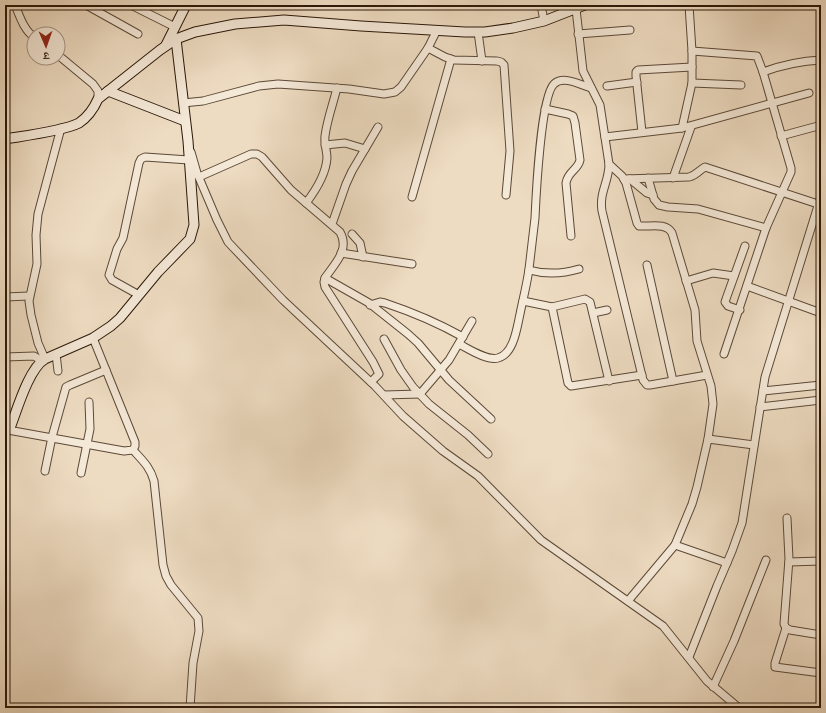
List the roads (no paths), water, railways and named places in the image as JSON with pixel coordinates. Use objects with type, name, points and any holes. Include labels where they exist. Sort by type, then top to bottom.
[{"type":"street","points":[[15,5],[26,29]]},
{"type":"street","points":[[86,5],[138,34]]},
{"type":"street","points":[[131,5],[175,27]]},
{"type":"street","points":[[166,46],[186,5]]},
{"type":"street","points":[[541,5],[544,21]]},
{"type":"street","points":[[98,99],[176,39],[195,32],[236,24],[284,20],[361,26],[478,32],[513,28],[544,21],[585,5]]},
{"type":"street","points":[[682,128],[692,83],[692,51],[689,5]]},
{"type":"street","points":[[576,9],[583,71],[600,105],[609,164],[609,172],[601,202],[642,375],[647,385],[707,375]]},
{"type":"street","points":[[183,103],[203,101],[259,86],[278,84],[337,88],[384,94],[395,92],[401,87],[428,48],[438,30]]},
{"type":"street","points":[[578,34],[630,30]]},
{"type":"street","points":[[478,32],[482,61]]},
{"type":"street","points":[[134,450],[124,451],[6,431],[29,379],[43,360],[93,338],[111,326],[120,318],[190,239],[193,233],[194,225],[188,141],[176,39]]},
{"type":"street","points":[[428,48],[451,59],[501,62],[504,65],[510,151],[506,195]]},
{"type":"street","points":[[692,51],[757,56],[791,168],[791,172],[781,191],[766,228],[740,310],[724,354]]},
{"type":"street","points":[[412,197],[451,59]]},
{"type":"street","points":[[763,72],[782,65],[803,61],[821,60]]},
{"type":"street","points":[[5,139],[61,128],[79,122],[94,108],[98,99],[98,91],[93,84],[66,62]]},
{"type":"street","points":[[642,132],[636,72],[638,70],[692,67]]},
{"type":"street","points":[[459,344],[479,354],[492,358],[499,358],[505,355],[511,346],[516,331],[529,270],[542,130],[550,90],[554,84],[560,81],[568,81],[592,88]]},
{"type":"street","points":[[607,86],[637,82]]},
{"type":"street","points":[[692,83],[741,85]]},
{"type":"street","points":[[306,203],[318,187],[327,159],[325,145],[327,125],[337,88]]},
{"type":"street","points":[[108,91],[185,121]]},
{"type":"street","points":[[605,137],[682,128],[809,93]]},
{"type":"street","points":[[545,109],[573,116],[576,123],[580,160],[579,164],[567,177],[566,183],[571,236]]},
{"type":"street","points":[[673,178],[691,126]]},
{"type":"street","points":[[782,136],[818,126]]},
{"type":"street","points":[[332,224],[346,184],[378,127]]},
{"type":"street","points":[[43,360],[31,315],[29,296],[37,264],[36,235],[38,214],[61,128]]},
{"type":"street","points":[[188,141],[199,177],[228,242],[283,300],[371,382],[403,416],[443,451],[478,476],[541,540],[662,626],[689,657],[707,681],[739,708]]},
{"type":"street","points":[[325,145],[351,144],[365,149]]},
{"type":"street","points":[[199,177],[251,154],[257,154],[262,157],[291,190],[340,232],[344,239],[344,246],[324,282],[325,287],[373,362],[379,374],[371,382]]},
{"type":"street","points":[[139,295],[112,280],[109,275],[123,238],[139,163],[141,159],[145,158],[189,160]]},
{"type":"street","points":[[609,164],[647,193],[653,195]]},
{"type":"street","points":[[609,172],[626,178],[689,178],[696,175],[705,167],[820,205]]},
{"type":"street","points":[[626,178],[626,183],[639,226],[666,226],[669,229],[695,310],[698,341],[713,395],[708,439],[694,498],[675,545],[628,601]]},
{"type":"street","points":[[648,178],[654,199],[659,205],[698,209],[766,228]]},
{"type":"street","points":[[689,657],[742,523],[767,370],[820,205],[821,196]]},
{"type":"street","points":[[352,234],[360,243],[363,256]]},
{"type":"street","points":[[740,310],[728,306],[725,302],[745,246]]},
{"type":"street","points":[[341,253],[412,264]]},
{"type":"street","points":[[647,265],[673,381]]},
{"type":"street","points":[[529,270],[554,274],[579,269]]},
{"type":"street","points":[[686,281],[713,273],[734,276]]},
{"type":"street","points":[[326,278],[370,305],[418,343],[449,380],[491,419]]},
{"type":"street","points":[[747,286],[821,312]]},
{"type":"street","points":[[5,297],[29,296]]},
{"type":"street","points":[[523,301],[552,307],[585,299],[590,302],[609,381]]},
{"type":"street","points":[[370,305],[380,302],[385,303],[446,327],[463,337]]},
{"type":"street","points":[[552,307],[570,385],[574,387],[642,375]]},
{"type":"street","points":[[593,313],[607,310]]},
{"type":"street","points":[[384,395],[420,394],[441,371],[472,321]]},
{"type":"street","points":[[93,338],[134,442],[134,450],[147,464],[151,471],[154,481],[163,565],[166,576],[170,585],[198,618],[190,708]]},
{"type":"street","points":[[384,340],[401,370],[429,404],[468,435],[488,454]]},
{"type":"street","points":[[56,354],[58,371]]},
{"type":"street","points":[[5,357],[34,356],[43,360]]},
{"type":"street","points":[[45,471],[52,438],[66,387],[106,370]]},
{"type":"street","points":[[763,391],[821,385]]},
{"type":"street","points":[[760,407],[821,400]]},
{"type":"street","points":[[81,473],[90,429],[89,402]]},
{"type":"street","points":[[708,439],[754,445]]},
{"type":"street","points":[[787,518],[789,562],[783,620],[786,628],[775,667],[821,673]]},
{"type":"street","points":[[675,545],[727,563]]},
{"type":"street","points":[[713,687],[734,641],[766,560]]},
{"type":"street","points":[[789,562],[821,561]]},
{"type":"street","points":[[786,628],[821,635]]}]
